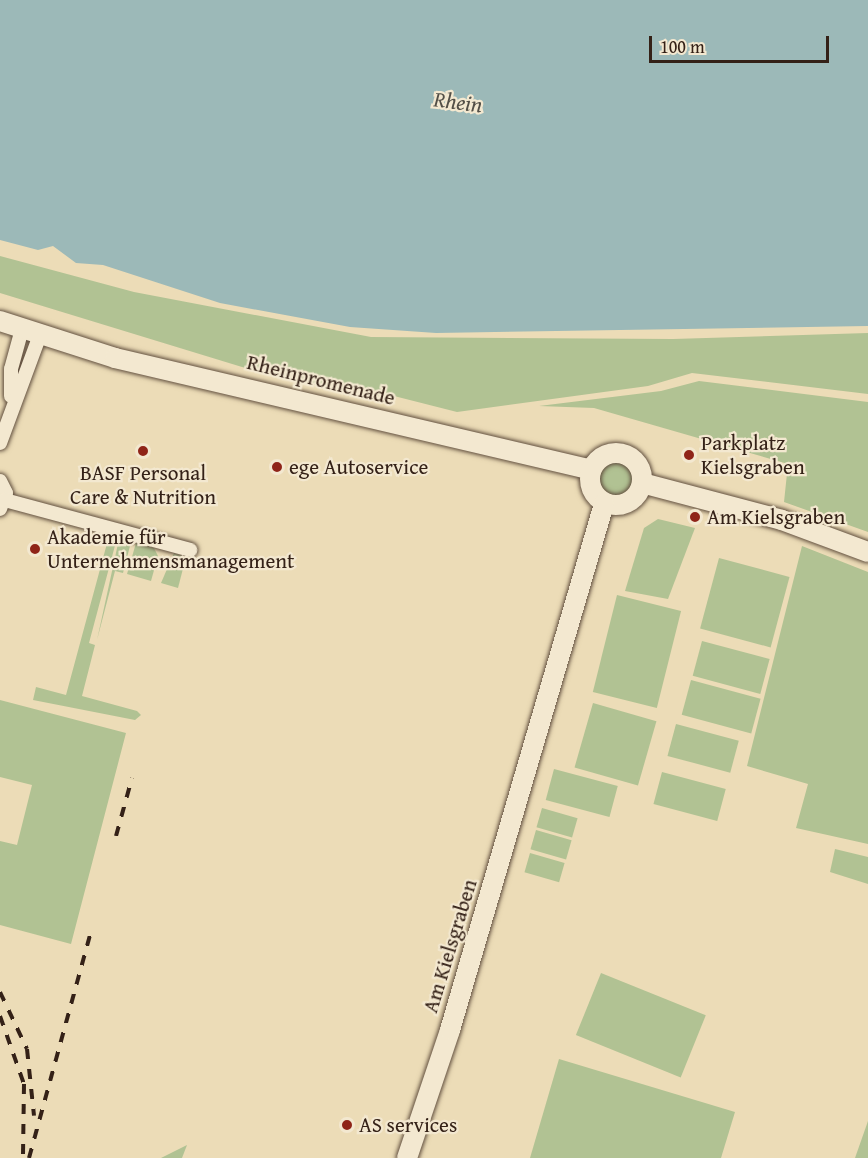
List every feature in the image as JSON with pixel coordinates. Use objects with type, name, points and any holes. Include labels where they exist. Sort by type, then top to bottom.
[{"type":"street","name":"Rheinpromenade","points":[[0,321],[116,358],[591,470]]},
{"type":"street","points":[[0,442],[11,401],[10,369],[31,332]]},
{"type":"street","points":[[608,454],[625,454],[639,465],[642,483],[624,505],[604,504],[591,490],[591,470],[608,454]]},
{"type":"street","points":[[0,481],[3,504],[190,550]]},
{"type":"street","points":[[642,483],[773,518],[868,552]]},
{"type":"street","name":"Am Kielsgraben","points":[[406,1158],[453,1018],[604,504]]},
{"type":"green space","points":[[0,256],[134,292],[371,337],[673,339],[868,333],[868,394],[692,373],[648,386],[457,412],[394,396],[356,395],[242,367],[0,293]]},
{"type":"green space","points":[[699,381],[868,402],[868,532],[784,502],[788,464],[594,408],[539,406],[661,391]]},
{"type":"green space","points":[[616,462],[629,467],[634,480],[629,493],[616,498],[603,493],[598,480],[603,467]]},
{"type":"green space","points":[[658,519],[695,528],[668,599],[625,591],[644,528]]},
{"type":"green space","points":[[109,536],[117,538],[89,643],[95,645],[82,696],[137,711],[141,715],[135,720],[33,700],[36,687],[66,695]]},
{"type":"green space","points":[[119,539],[131,542],[123,573],[115,571],[97,640]]},
{"type":"green space","points":[[136,543],[154,548],[158,556],[151,581],[127,574]]},
{"type":"green space","points":[[802,546],[868,572],[868,844],[796,828],[808,784],[747,766]]},
{"type":"green space","points":[[174,553],[186,557],[178,588],[161,583]]},
{"type":"green space","points":[[719,558],[790,577],[771,647],[700,629]]},
{"type":"green space","points":[[617,595],[681,611],[657,708],[593,692]]},
{"type":"green space","points":[[702,641],[770,659],[760,694],[693,676]]},
{"type":"green space","points":[[691,680],[761,699],[751,733],[682,715]]},
{"type":"green space","points":[[0,700],[126,733],[71,944],[0,925],[0,841],[17,845],[32,785],[0,777]]},
{"type":"green space","points":[[593,703],[656,721],[638,786],[575,767]]},
{"type":"green space","points":[[676,724],[739,741],[730,773],[667,756]]},
{"type":"green space","points":[[554,769],[618,786],[609,817],[546,800]]},
{"type":"green space","points":[[662,772],[726,789],[717,821],[653,804]]},
{"type":"green space","points":[[542,808],[578,818],[572,837],[536,827]]},
{"type":"green space","points":[[536,830],[572,840],[566,859],[530,849]]},
{"type":"green space","points":[[835,849],[868,857],[868,884],[830,872]]},
{"type":"green space","points":[[530,853],[565,863],[559,882],[524,872]]},
{"type":"green space","points":[[601,973],[706,1015],[681,1077],[576,1035]]},
{"type":"green space","points":[[559,1059],[735,1112],[721,1158],[530,1158]]},
{"type":"green space","points":[[868,1121],[868,1158],[855,1158]]},
{"type":"green space","points":[[187,1145],[182,1158],[161,1158]]},
{"type":"water","name":"Rhein","points":[[0,0],[868,0],[868,326],[436,333],[350,327],[220,303],[103,265],[76,263],[53,246],[38,250],[0,240]]},
{"type":"railway","points":[[116,836],[132,778]]},
{"type":"railway","points":[[29,1158],[92,927]]},
{"type":"railway","points":[[0,992],[27,1049],[34,1116]]},
{"type":"railway","points":[[0,1016],[24,1084],[23,1155]]},
{"type":"place","name":"BASF Personal Care & Nutrition","points":[[143,451]]},
{"type":"place","name":"Parkplatz Kielsgraben","points":[[689,455]]},
{"type":"place","name":"ege Autoservice","points":[[277,467]]},
{"type":"place","name":"Am Kielsgraben","points":[[695,517]]},
{"type":"place","name":"Akademie für Unternehmensmanagement","points":[[35,549]]},
{"type":"place","name":"AS services","points":[[347,1125]]}]
